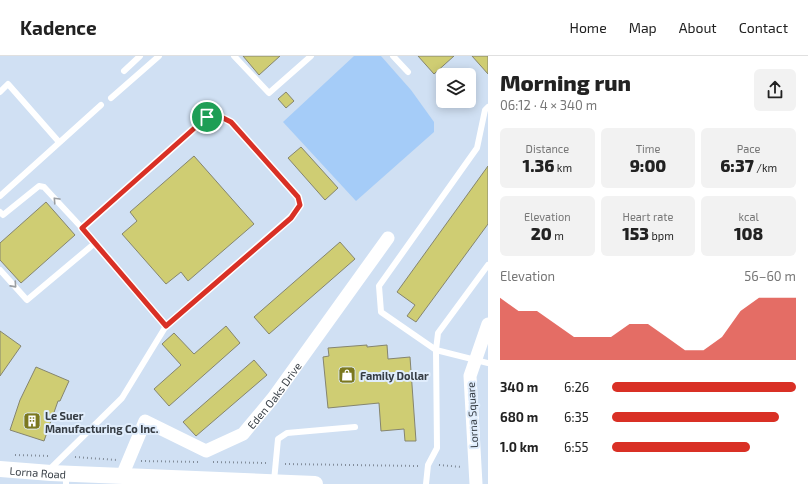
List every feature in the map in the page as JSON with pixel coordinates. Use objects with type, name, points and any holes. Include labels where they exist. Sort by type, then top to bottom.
[{"type":"street","name":"Eden Oaks Drive","points":[[122,476],[145,421],[206,451],[243,434],[273,398],[388,238]]},
{"type":"street","name":"Lorna Square","points":[[476,484],[470,376],[482,361],[488,324]]},
{"type":"street","name":"Lorna Road","points":[[0,469],[46,473],[66,479],[103,480],[122,476],[161,481],[274,482],[315,484]]},
{"type":"lane","points":[[124,71],[140,56]]},
{"type":"lane","points":[[111,98],[159,56]]},
{"type":"lane","points":[[234,56],[269,93],[310,56]]},
{"type":"lane","points":[[393,56],[408,72]]},
{"type":"lane","points":[[0,92],[8,84],[59,142]]},
{"type":"lane","points":[[0,196],[101,105]]},
{"type":"lane","points":[[482,361],[436,350],[381,312],[379,286],[477,148],[487,110]]},
{"type":"lane","points":[[46,473],[122,398],[166,326],[291,218],[300,205],[298,197],[231,122],[215,114],[207,117],[82,228]]},
{"type":"lane","points":[[1,215],[39,186],[44,187],[82,228],[166,326]]},
{"type":"lane","points":[[0,270],[27,300],[95,243]]},
{"type":"lane","points":[[426,484],[428,465],[437,448],[436,350],[438,333],[488,265]]},
{"type":"lane","points":[[274,482],[278,439],[287,433],[354,427]]},
{"type":"path","points":[[8,455],[63,456],[129,460],[407,467],[447,464],[475,469]]},
{"type":"shaded area","points":[[354,56],[381,56],[411,90],[434,122],[434,132],[356,201],[283,122]]},
{"type":"building","points":[[243,56],[280,56],[259,75]]},
{"type":"building","points":[[418,56],[454,56],[441,68],[436,68],[436,72],[434,74]]},
{"type":"building","points":[[472,56],[488,56],[488,74]]},
{"type":"building","points":[[286,92],[294,101],[286,108],[278,99]]},
{"type":"building","points":[[301,147],[338,188],[325,200],[288,158]]},
{"type":"building","points":[[194,156],[254,224],[188,281],[181,272],[166,284],[122,234],[137,221],[130,212]]},
{"type":"building","points":[[488,166],[488,224],[416,322],[407,316],[415,305],[397,292]]},
{"type":"building","points":[[46,202],[75,235],[21,283],[0,260],[0,243]]},
{"type":"building","points":[[340,242],[355,259],[269,334],[254,317]]},
{"type":"building","points":[[226,326],[240,343],[169,406],[154,389],[181,365],[162,344],[174,333],[194,354]]},
{"type":"building","points":[[0,331],[21,346],[0,376]]},
{"type":"building","points":[[367,345],[367,347],[387,345],[388,359],[410,357],[416,441],[405,441],[404,429],[381,431],[379,403],[328,408],[323,357],[329,356],[328,348]]},
{"type":"building","points":[[254,360],[267,375],[196,436],[183,422]]},
{"type":"building","points":[[36,367],[69,381],[60,401],[58,401],[44,441],[10,430],[20,400]]},
{"type":"place","name":"Family Dollar","points":[[347,375]]},
{"type":"place","name":"Le Suer Manufacturing Co Inc.","points":[[32,421]]},
{"type":"route","points":[[215,114],[231,122],[298,197],[300,205],[291,218],[166,326],[82,228],[207,117],[215,114]]}]
